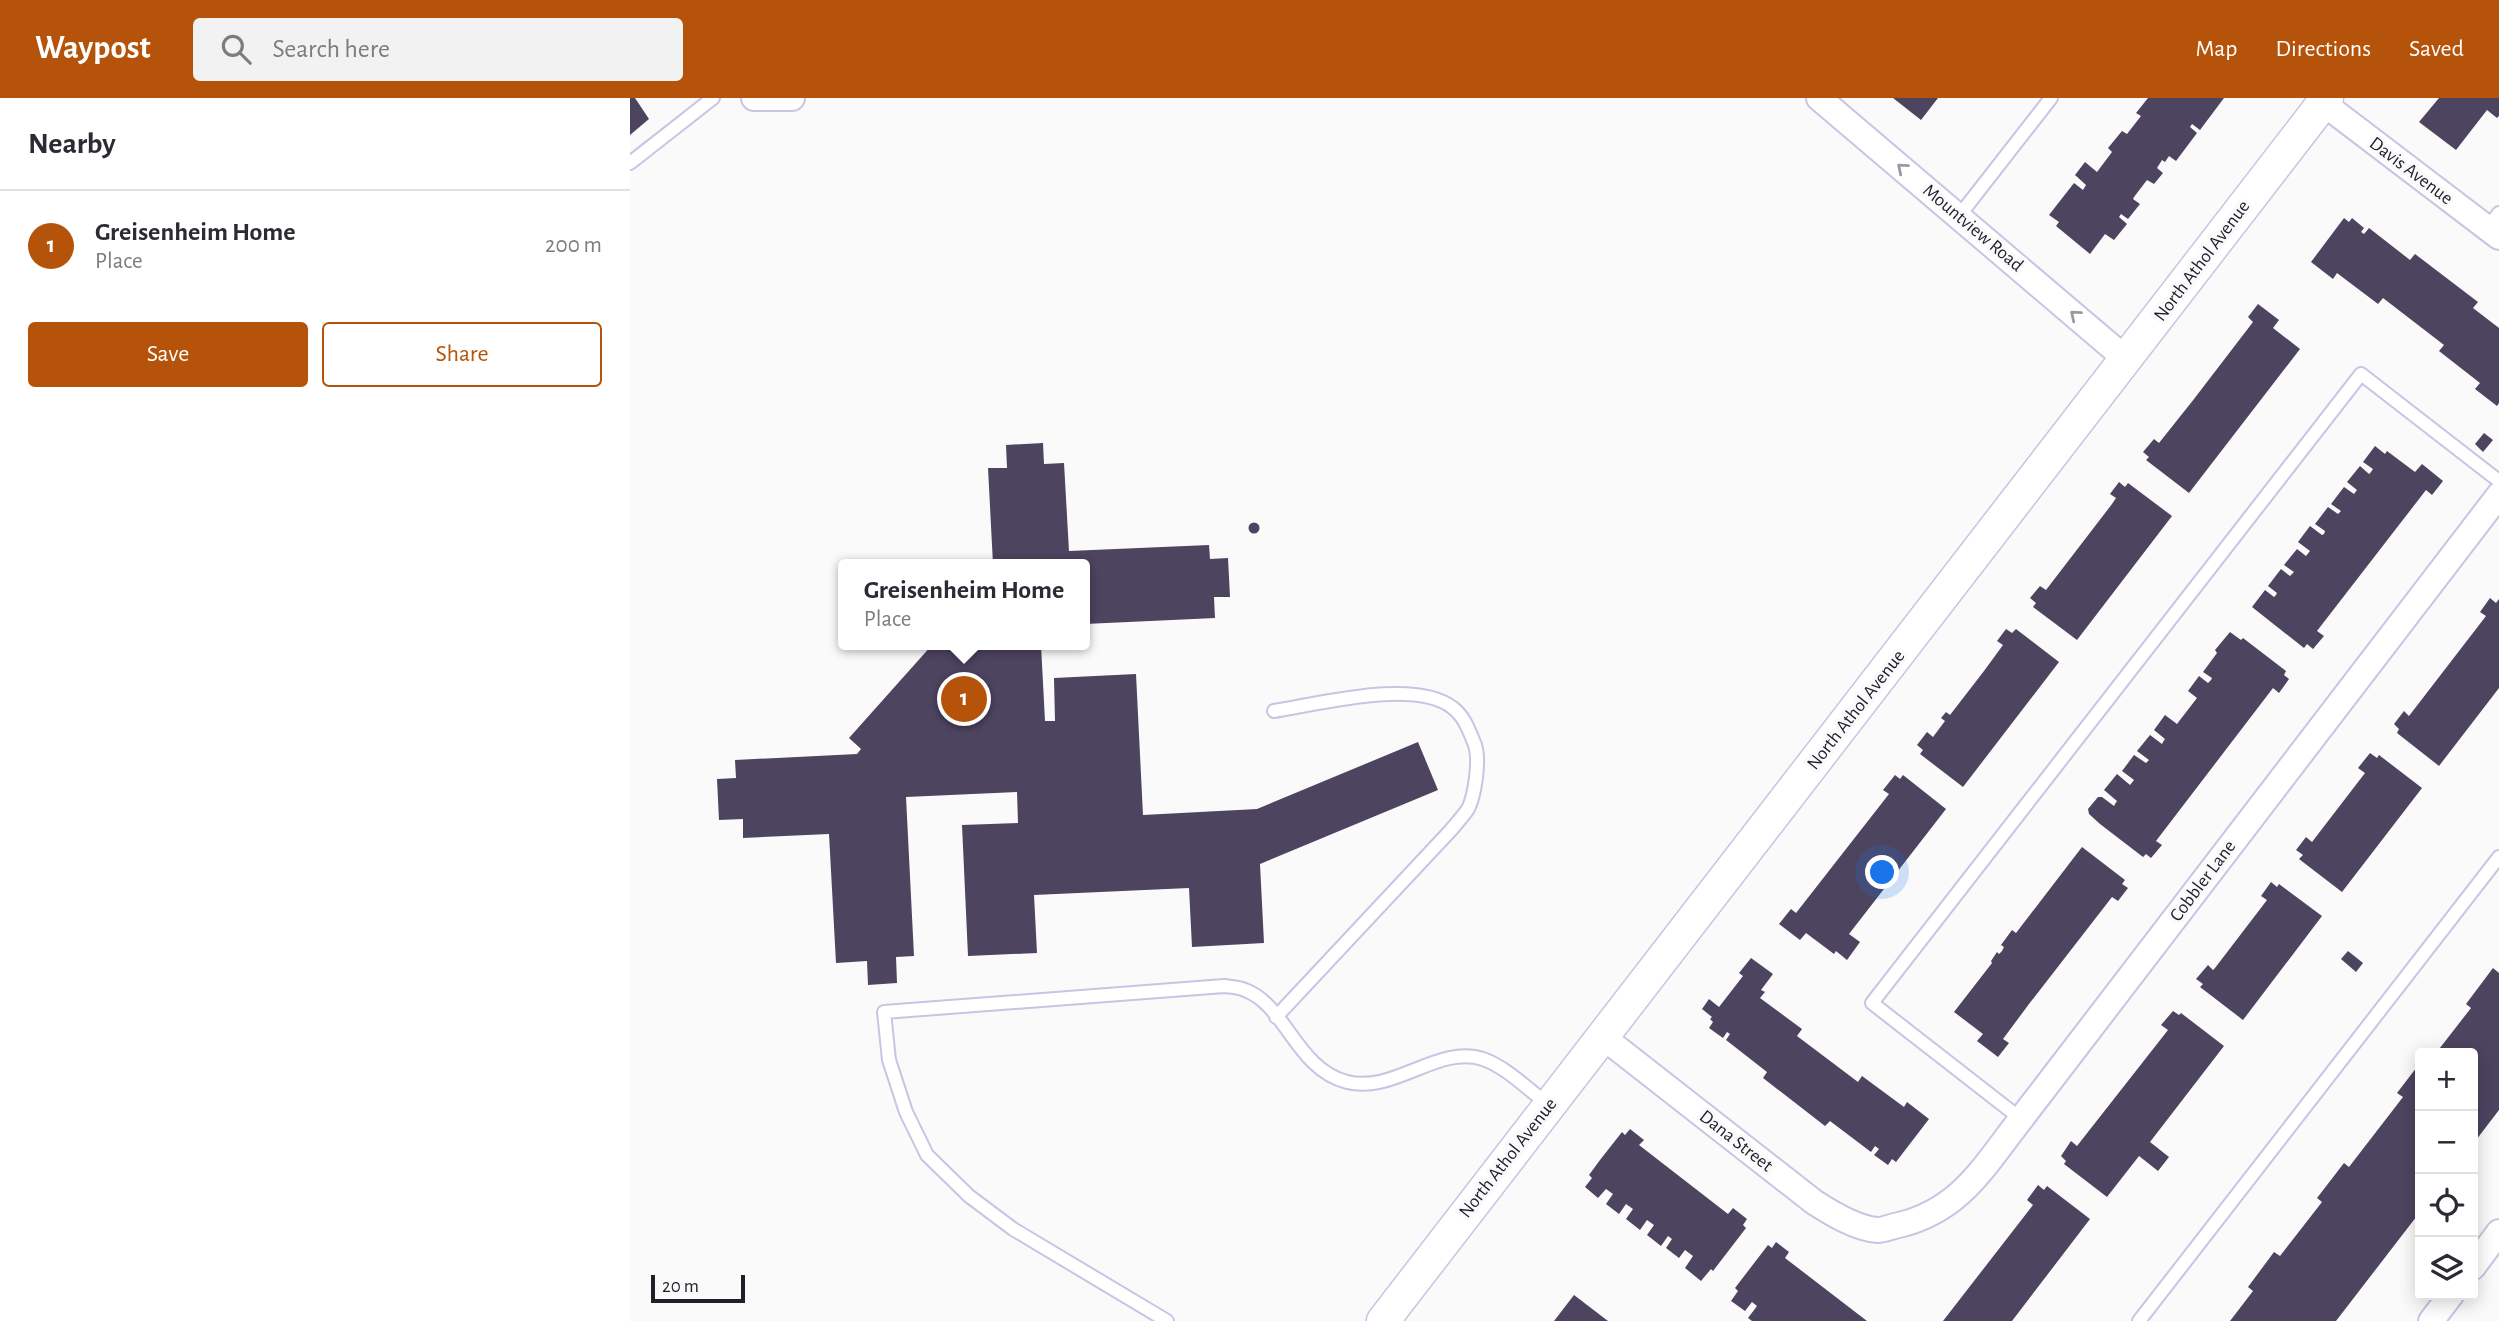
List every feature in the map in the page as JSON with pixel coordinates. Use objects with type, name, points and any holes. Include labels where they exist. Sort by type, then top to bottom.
[{"type":"street","points":[[754,98],[792,98]]},
{"type":"street","name":"Mountview Road","points":[[1819,98],[2127,360]]},
{"type":"street","name":"Davis Avenue","points":[[2325,101],[2495,226]]},
{"type":"street","name":"North Athol Avenue","points":[[1383,1321],[2325,101]]},
{"type":"street","name":"Cobbler Lane","points":[[1878,1230],[1940,1210],[1965,1190],[2499,495]]},
{"type":"street","name":"Dana Street","points":[[1603,1037],[1814,1202],[1843,1219],[1878,1230]]},
{"type":"street","points":[[2478,1260],[2499,1233]]},
{"type":"street","points":[[2431,1321],[2447,1300]]},
{"type":"lane","points":[[630,163],[713,98]]},
{"type":"lane","points":[[1959,216],[2051,98]]},
{"type":"lane","points":[[2021,1119],[1872,1003],[2361,374],[2499,481]]},
{"type":"lane","points":[[1274,711],[1395,693],[1427,696],[1453,708],[1467,726],[1477,751],[1476,779],[1469,807],[1463,815],[1276,1017]]},
{"type":"lane","points":[[2139,1321],[2499,857]]},
{"type":"lane","points":[[1167,1321],[1013,1229],[969,1196],[927,1155],[906,1112],[889,1060],[884,1012],[1224,986],[1245,990],[1262,1000],[1324,1074],[1349,1082],[1371,1084],[1438,1061],[1460,1057],[1481,1058],[1501,1068],[1549,1106]]},
{"type":"building","points":[[630,98],[635,98],[649,119],[630,135]]},
{"type":"building","points":[[1893,98],[1938,98],[1921,120]]},
{"type":"building","points":[[2148,98],[2224,98],[2200,130],[2192,124],[2190,127],[2197,133],[2176,161],[2169,156],[2165,162],[2162,160],[2157,168],[2163,173],[2154,184],[2147,180],[2133,199],[2140,204],[2128,219],[2121,214],[2119,217],[2127,224],[2114,240],[2105,234],[2090,254],[2056,226],[2059,222],[2049,215],[2074,183],[2083,190],[2086,185],[2075,175],[2085,162],[2097,172],[2112,152],[2108,148],[2122,131],[2127,134],[2141,116],[2136,113]]},
{"type":"building","points":[[2439,98],[2499,98],[2499,116],[2497,118],[2487,110],[2456,150],[2419,122]]},
{"type":"building","points":[[2344,218],[2349,222],[2352,218],[2364,228],[2361,232],[2364,234],[2369,228],[2410,260],[2415,254],[2478,302],[2473,308],[2499,328],[2497,406],[2475,389],[2480,383],[2439,351],[2444,345],[2383,298],[2378,304],[2337,273],[2333,279],[2311,262]]},
{"type":"building","points":[[2258,304],[2279,320],[2273,328],[2300,349],[2189,493],[2146,460],[2149,457],[2143,452],[2154,439],[2159,443],[2194,399],[2253,322],[2248,317]]},
{"type":"building","points":[[2484,433],[2493,440],[2483,452],[2475,444]]},
{"type":"building","points":[[1043,443],[1044,464],[1064,463],[1069,551],[1209,545],[1210,559],[1228,558],[1230,597],[1214,597],[1215,618],[1090,624],[1090,559],[993,559],[988,468],[1007,468],[1006,445]]},
{"type":"building","points":[[2375,446],[2385,454],[2387,451],[2415,472],[2422,464],[2443,481],[2432,495],[2426,490],[2317,631],[2324,636],[2313,649],[2307,644],[2304,648],[2252,607],[2265,590],[2274,597],[2276,595],[2268,586],[2281,569],[2290,576],[2294,572],[2284,565],[2297,549],[2306,556],[2310,551],[2298,542],[2310,526],[2324,534],[2325,531],[2315,524],[2328,507],[2338,514],[2341,511],[2331,504],[2344,487],[2354,494],[2357,490],[2347,482],[2360,466],[2369,474],[2371,472],[2373,469],[2363,462]]},
{"type":"building","points":[[2119,482],[2125,487],[2128,483],[2172,516],[2077,640],[2033,607],[2036,603],[2030,598],[2040,586],[2046,590],[2112,504],[2116,498],[2110,494]]},
{"type":"building","points":[[1254,522],[1260,528],[1254,534],[1248,528]]},
{"type":"building","points":[[2490,598],[2496,603],[2499,599],[2499,688],[2439,766],[2397,733],[2399,729],[2394,724],[2404,711],[2409,716],[2486,616],[2480,612]]},
{"type":"building","points":[[2006,629],[2012,633],[2016,629],[2059,662],[1963,787],[1920,754],[1923,750],[1917,745],[1927,732],[1933,737],[1945,721],[1941,718],[1946,712],[1950,715],[1984,671],[2003,645],[1997,641]]},
{"type":"building","points":[[2230,632],[2241,640],[2243,638],[2286,671],[2284,675],[2289,679],[2279,693],[2273,688],[2156,841],[2162,845],[2151,858],[2146,854],[2143,857],[2100,824],[2089,814],[2088,809],[2098,797],[2114,806],[2117,801],[2104,790],[2117,774],[2130,785],[2134,780],[2122,771],[2134,755],[2146,763],[2149,760],[2137,751],[2150,735],[2162,744],[2165,739],[2154,730],[2165,715],[2177,724],[2197,698],[2188,691],[2199,676],[2208,683],[2211,680],[2212,678],[2203,672],[2217,653],[2215,650]]},
{"type":"building","points":[[928,650],[1041,650],[1045,721],[1055,721],[1054,678],[1136,674],[1143,815],[1257,809],[1418,742],[1438,790],[1260,864],[1264,943],[1192,947],[1189,888],[1034,895],[1037,953],[968,956],[962,825],[1018,823],[1017,792],[906,797],[914,956],[896,957],[897,983],[868,985],[867,961],[836,963],[829,834],[743,838],[743,819],[719,820],[717,779],[736,778],[735,760],[857,754],[861,749],[849,738]]},
{"type":"building","points":[[2370,753],[2377,758],[2379,755],[2422,788],[2342,892],[2299,859],[2303,855],[2296,850],[2306,837],[2312,842],[2365,773],[2358,768]]},
{"type":"building","points":[[1895,775],[1900,779],[1903,775],[1946,809],[1849,934],[1860,942],[1847,960],[1836,951],[1834,954],[1806,933],[1800,940],[1779,924],[1791,909],[1796,913],[1889,794],[1883,790]]},
{"type":"building","points":[[2082,847],[2125,880],[2122,884],[2128,888],[2118,901],[2112,897],[2029,1004],[2003,1039],[2009,1043],[1998,1057],[1977,1041],[1983,1034],[1954,1012],[1992,963],[1997,952],[1999,954],[2002,951],[2004,947],[2001,945],[2012,930],[2016,933]]},
{"type":"building","points":[[2271,882],[2277,887],[2279,884],[2322,916],[2243,1020],[2200,987],[2203,984],[2196,979],[2208,965],[2213,970],[2215,968],[2267,900],[2261,896]]},
{"type":"building","points":[[2348,951],[2363,963],[2356,972],[2341,959]]},
{"type":"building","points":[[1751,958],[1773,974],[1761,990],[1765,992],[1760,998],[1802,1029],[1797,1036],[1858,1082],[1862,1076],[1904,1107],[1907,1102],[1929,1119],[1896,1162],[1892,1159],[1888,1165],[1874,1155],[1879,1149],[1875,1146],[1871,1152],[1830,1121],[1825,1126],[1763,1078],[1767,1072],[1726,1040],[1730,1034],[1727,1032],[1723,1038],[1709,1028],[1713,1022],[1710,1019],[1712,1017],[1702,1009],[1709,999],[1719,1007],[1743,976],[1739,973]]},
{"type":"building","points":[[2493,968],[2499,973],[2499,1110],[2478,1137],[2478,1048],[2440,1048],[2471,1008],[2466,1004]]},
{"type":"building","points":[[2173,1011],[2179,1015],[2181,1013],[2224,1046],[2150,1142],[2169,1157],[2158,1171],[2139,1156],[2107,1197],[2064,1164],[2066,1161],[2061,1156],[2071,1141],[2077,1146],[2168,1030],[2161,1025]]},
{"type":"building","points":[[2415,1070],[2415,1218],[2336,1321],[2230,1321],[2253,1291],[2248,1287],[2274,1252],[2280,1256],[2322,1202],[2317,1198],[2344,1163],[2349,1167],[2403,1097],[2397,1093]]},
{"type":"building","points":[[1630,1129],[1644,1140],[1639,1145],[1728,1214],[1733,1208],[1747,1219],[1743,1225],[1746,1228],[1713,1271],[1711,1269],[1701,1281],[1685,1268],[1693,1256],[1685,1250],[1679,1258],[1666,1248],[1672,1239],[1668,1236],[1661,1246],[1647,1235],[1654,1225],[1647,1220],[1640,1230],[1626,1219],[1633,1209],[1626,1204],[1619,1214],[1606,1204],[1613,1194],[1606,1189],[1598,1198],[1585,1187],[1592,1178],[1589,1175],[1600,1160],[1622,1132],[1625,1135]]},
{"type":"building","points":[[2038,1185],[2044,1190],[2047,1186],[2090,1219],[2012,1321],[1943,1321],[2033,1205],[2027,1200]]},
{"type":"building","points":[[1776,1242],[1789,1252],[1785,1258],[1867,1321],[1752,1321],[1748,1318],[1757,1306],[1752,1302],[1745,1311],[1731,1301],[1738,1291],[1735,1288],[1768,1245],[1772,1248]]},
{"type":"building","points":[[1574,1295],[1608,1321],[1554,1321]]},
{"type":"place","name":"Greisenheim Home","points":[[964,699]]}]
